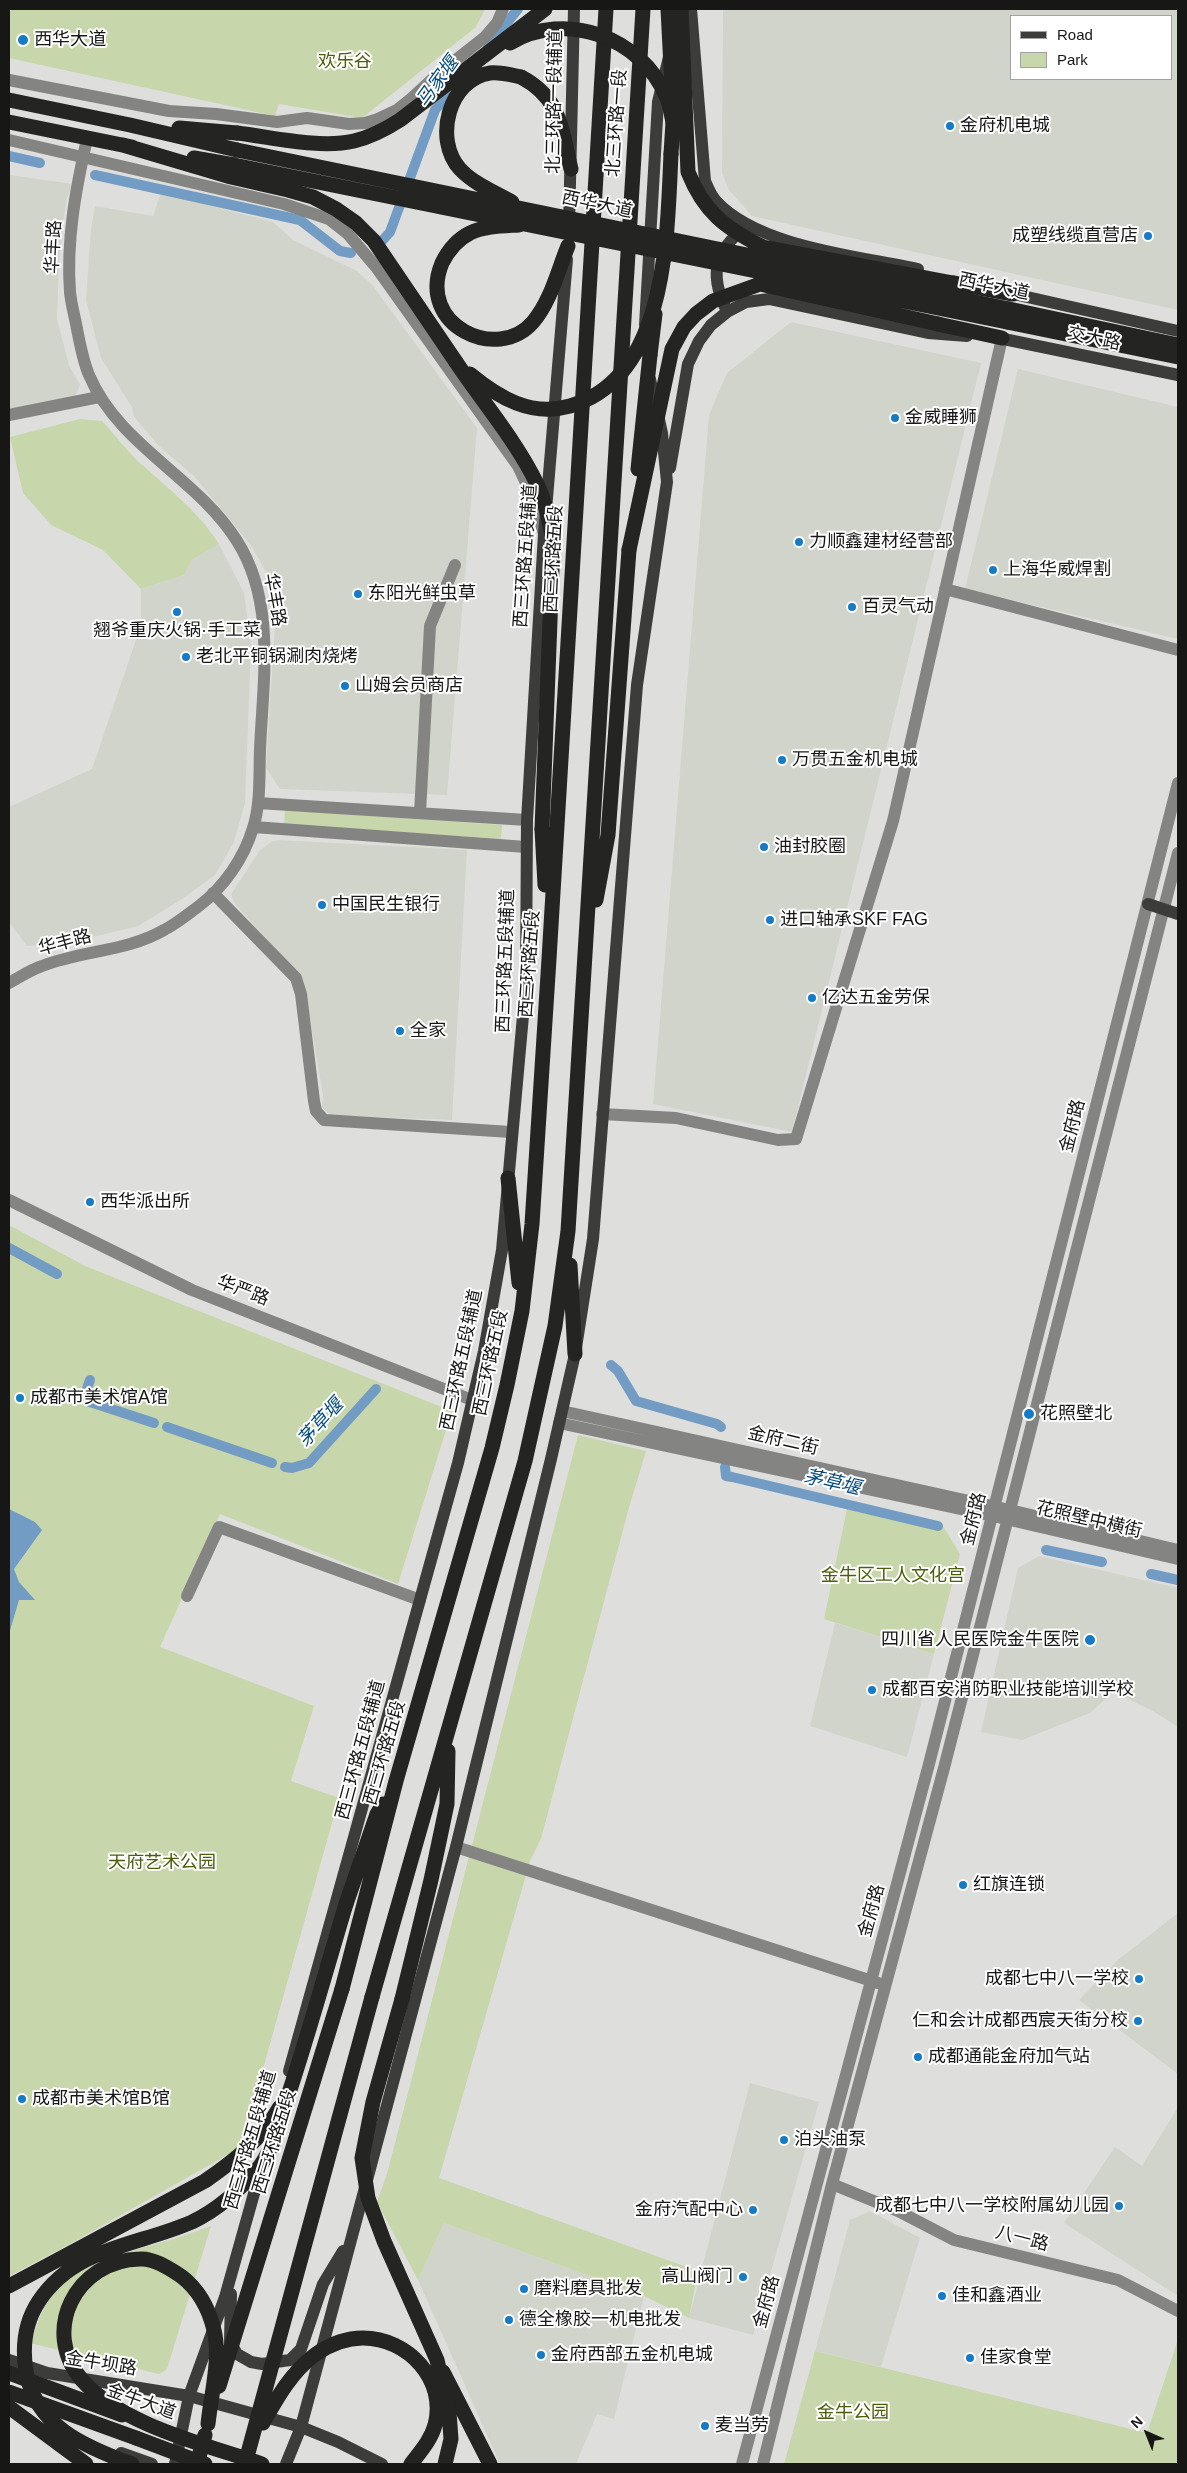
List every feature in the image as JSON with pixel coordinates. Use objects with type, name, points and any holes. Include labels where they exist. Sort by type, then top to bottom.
[{"type":"highway","points":[[130,125],[336,143],[354,141],[379,132],[400,120],[545,9]]},
{"type":"highway","name":"北三环路一段","points":[[593,230],[606,9]]},
{"type":"highway","name":"北三环路一段","points":[[584,965],[643,9]]},
{"type":"highway","points":[[245,2464],[372,1997],[525,1461],[555,1326],[568,1232],[584,965],[608,835],[629,550],[656,296],[667,236],[673,122],[668,9]]},
{"type":"highway","points":[[682,9],[688,172],[697,195],[709,210],[742,237],[763,247],[806,274]]},
{"type":"highway","points":[[473,65],[514,40],[536,33],[553,29],[596,33],[630,50],[643,63],[667,96],[673,122]]},
{"type":"highway","points":[[527,217],[477,183],[460,168],[450,153],[445,135],[447,118],[454,102],[464,89],[476,79],[489,73],[505,73],[521,77],[538,86],[549,99],[558,115],[571,168]]},
{"type":"highway","name":"西华大道","points":[[11,100],[130,125],[234,164]]},
{"type":"highway","name":"西华大道","points":[[9,122],[87,139],[527,217],[1008,316],[1178,345]]},
{"type":"highway","points":[[234,164],[336,209],[356,223],[374,241],[525,462],[537,484],[549,517],[553,543],[542,830],[549,959]]},
{"type":"highway","points":[[527,217],[470,233],[455,244],[444,259],[437,275],[436,293],[440,308],[450,321],[464,332],[482,338],[500,339],[517,334],[533,322],[545,303],[568,246]]},
{"type":"highway","name":"西三环路五段","points":[[197,2464],[342,1989],[396,1781],[492,1448],[522,1311],[532,1224],[593,230]]},
{"type":"highway","points":[[763,247],[1013,294]]},
{"type":"highway","points":[[838,281],[882,269]]},
{"type":"highway","points":[[629,550],[672,349],[684,327],[696,314],[713,301],[760,284],[806,274]]},
{"type":"highway","points":[[838,281],[874,309]]},
{"type":"highway","points":[[760,284],[1002,338]]},
{"type":"highway","points":[[456,362],[488,390],[509,402],[532,409],[558,410],[590,400],[611,385],[633,358],[648,326],[656,296]]},
{"type":"highway","name":"西华大道","points":[[1008,316],[1178,358]]},
{"type":"highway","points":[[508,1178],[522,1311]]},
{"type":"highway","points":[[568,1232],[575,1354]]},
{"type":"highway","points":[[448,1729],[447,1804],[402,1999],[373,2102],[362,2158],[368,2198],[384,2241],[436,2360],[490,2464]]},
{"type":"highway","points":[[132,2464],[84,2445],[56,2427],[37,2404],[27,2380],[24,2357],[24,2336],[33,2309],[50,2284],[74,2266],[100,2253],[192,2222],[222,2205],[245,2184],[262,2163],[274,2138],[294,2080],[346,1904],[377,1814],[396,1781]]},
{"type":"highway","points":[[9,2286],[205,2181],[234,2162],[256,2140],[271,2120],[294,2080]]},
{"type":"highway","points":[[142,2423],[102,2398],[82,2380],[68,2358],[64,2340],[66,2312],[79,2288],[96,2272],[116,2263],[141,2258],[168,2267],[190,2283],[206,2306],[214,2331],[215,2364],[208,2424]]},
{"type":"highway","points":[[252,2442],[282,2390],[299,2369],[316,2354],[341,2341],[363,2338],[386,2342],[404,2350],[420,2363],[432,2382],[437,2403],[434,2425],[425,2446],[411,2464]]},
{"type":"highway","points":[[436,2360],[449,2412],[451,2439],[444,2464]]},
{"type":"highway","name":"金牛大道","points":[[9,2372],[142,2423],[262,2464]]},
{"type":"highway","name":"金牛大道","points":[[9,2392],[205,2464]]},
{"type":"highway","points":[[9,2407],[86,2464]]},
{"type":"main road","name":"北三环路一段辅道","points":[[569,225],[574,9]]},
{"type":"main road","points":[[286,2464],[301,2428],[456,1847],[575,1354],[592,1239],[636,685],[667,482],[662,433],[646,365],[645,307],[658,102],[664,72],[682,9]]},
{"type":"main road","name":"交大路","points":[[691,9],[705,181],[714,200],[728,213],[747,225],[784,241],[942,274],[1013,294],[1178,330]]},
{"type":"main road","name":"西三环路五段辅道","points":[[175,2464],[188,2396],[232,2274],[458,1463],[484,1351],[502,1250],[511,1132],[526,982],[527,820],[544,534],[569,225]]},
{"type":"main road","points":[[727,312],[716,287],[720,256],[728,241],[747,225]]},
{"type":"main road","name":"交大路","points":[[667,482],[688,364],[699,341],[711,325],[727,312],[746,302],[769,300],[928,333],[1002,338],[1178,375]]},
{"type":"main road","points":[[1148,904],[1178,914]]},
{"type":"main road","points":[[232,2274],[230,2342],[237,2354],[251,2362],[262,2364],[290,2360],[301,2349],[323,2284],[350,2239]]},
{"type":"main road","name":"金牛坝路","points":[[9,2360],[47,2373],[188,2396],[301,2428],[338,2442],[382,2464]]},
{"type":"main road","points":[[9,2411],[152,2464]]},
{"type":"street","points":[[9,80],[169,111],[216,114],[277,122],[307,118],[349,124],[365,123],[391,113],[412,98],[438,74],[485,37],[497,23],[503,9]]},
{"type":"street","name":"华丰路","points":[[9,983],[42,966],[125,946],[164,931],[213,893],[226,880],[244,852],[254,827],[258,803],[264,663],[263,613],[255,576],[237,540],[212,510],[117,420],[99,397],[88,372],[70,292],[70,239],[82,158],[87,139]]},
{"type":"street","points":[[9,140],[284,204],[330,220],[348,234],[376,267],[518,466],[531,492],[544,534]]},
{"type":"street","points":[[602,1114],[676,1118],[778,1140],[796,1139],[893,822],[1002,338]]},
{"type":"street","points":[[9,415],[99,397]]},
{"type":"street","points":[[420,813],[430,626],[455,565]]},
{"type":"street","points":[[945,589],[1178,650]]},
{"type":"street","name":"金府路","points":[[742,2464],[994,1512],[1178,783]]},
{"type":"street","points":[[258,803],[527,820]]},
{"type":"street","points":[[254,827],[526,847]]},
{"type":"street","name":"金府路","points":[[762,2464],[832,2184],[944,1768],[1178,853]]},
{"type":"street","points":[[213,893],[296,978],[301,994],[314,1101],[316,1111],[324,1120],[511,1132]]},
{"type":"street","name":"华严路","points":[[9,1200],[192,1290],[472,1400]]},
{"type":"street","name":"金府二街","points":[[561,1417],[994,1512]]},
{"type":"street","name":"花照壁中横街","points":[[994,1512],[1178,1550]]},
{"type":"street","name":"花照壁中横街","points":[[1008,1515],[1178,1559]]},
{"type":"street","points":[[188,1596],[220,1528],[420,1600]]},
{"type":"street","points":[[456,1847],[885,1985]]},
{"type":"street","name":"八一路","points":[[832,2184],[898,2211],[954,2240],[1118,2280],[1178,2311]]},
{"type":"shaded area","name":"金府机电城","points":[[723,9],[1178,9],[1178,310],[752,216],[729,190],[722,173]]},
{"type":"shaded area","points":[[9,175],[73,184],[67,198],[63,221],[57,319],[69,365],[80,385],[74,399],[9,410]]},
{"type":"shaded area","points":[[161,193],[273,222],[293,240],[357,271],[373,286],[477,428],[447,795],[280,789],[266,768],[276,609],[272,583],[252,547],[194,476],[159,446],[134,417],[132,407],[101,358],[86,300],[91,229],[95,206],[153,216]]},
{"type":"shaded area","name":"万贯五金机电城","points":[[791,322],[981,363],[792,1132],[653,1104],[709,415],[727,373]]},
{"type":"shaded area","points":[[1018,369],[1178,407],[1178,639],[965,589]]},
{"type":"shaded area","points":[[219,544],[244,593],[251,646],[245,803],[234,842],[215,875],[182,899],[138,926],[68,943],[27,946],[9,922],[9,807],[92,769],[141,625],[141,589],[184,575],[192,560]]},
{"type":"shaded area","points":[[279,840],[467,850],[452,1120],[330,1115],[322,1107],[323,1095],[303,979],[235,904],[231,894],[260,850],[271,842]]},
{"type":"shaded area","name":"四川省人民医院金牛医院","points":[[1039,1556],[1178,1588],[1178,1727],[1153,1711],[1113,1692],[1090,1713],[1022,1740],[981,1732],[1018,1568]]},
{"type":"shaded area","name":"成都百安消防职业技能培训学校","points":[[835,1623],[934,1654],[907,1757],[810,1726]]},
{"type":"shaded area","name":"成都七中八一学校","points":[[1178,1913],[1178,2074],[1079,2000],[1119,1959]]},
{"type":"shaded area","name":"金府汽配中心","points":[[750,2083],[819,2102],[753,2335],[689,2318]]},
{"type":"shaded area","points":[[1178,2107],[1178,2296],[1064,2223],[1115,2147],[1142,2166]]},
{"type":"shaded area","points":[[870,2211],[920,2238],[881,2367],[815,2351],[850,2220]]},
{"type":"shaded area","name":"金府西部五金机电城","points":[[444,2223],[644,2296],[614,2419],[597,2414],[576,2464],[500,2464],[418,2280]]},
{"type":"green space","name":"欢乐谷","points":[[9,9],[485,9],[476,27],[362,118],[279,104],[275,116],[9,58]]},
{"type":"green space","points":[[80,419],[102,421],[136,459],[193,511],[219,544],[192,560],[184,575],[141,589],[103,550],[51,525],[23,493],[10,437]]},
{"type":"green space","points":[[285,810],[502,825],[501,839],[284,824]]},
{"type":"green space","name":"天府艺术公园","points":[[9,1225],[85,1266],[452,1411],[398,1584],[220,1514],[160,1647],[314,1706],[291,1781],[339,1798],[241,2147],[70,2244],[9,2276]]},
{"type":"green space","points":[[578,1435],[646,1451],[628,1511],[541,1839],[530,1861],[439,2178],[698,2271],[689,2318],[644,2296],[444,2223],[418,2280],[377,2202],[387,2174]]},
{"type":"green space","name":"金牛区工人文化宫","points":[[847,1509],[940,1521],[960,1554],[934,1654],[824,1619]]},
{"type":"green space","points":[[211,2226],[167,2369],[159,2374],[30,2343],[49,2300],[58,2288],[70,2278],[112,2257]]},
{"type":"green space","name":"金牛公园","points":[[1178,2339],[1178,2464],[784,2464],[815,2351],[1147,2433]]},
{"type":"water","points":[[9,1509],[35,1522],[42,1530],[14,1569],[19,1582],[35,1600],[19,1600],[9,1634]]},
{"type":"waterway","name":"马家堰","points":[[488,46],[518,9]]},
{"type":"waterway","name":"马家堰","points":[[382,241],[390,232],[435,110],[460,80]]},
{"type":"waterway","name":"马家堰","points":[[9,156],[40,163]]},
{"type":"waterway","name":"马家堰","points":[[95,175],[300,220],[340,251],[351,253]]},
{"type":"waterway","name":"茅草堰","points":[[9,1248],[57,1274]]},
{"type":"waterway","name":"茅草堰","points":[[611,1365],[618,1371],[636,1401],[717,1424],[721,1427]]},
{"type":"waterway","name":"茅草堰","points":[[90,1380],[87,1389],[90,1402],[154,1423]]},
{"type":"waterway","name":"茅草堰","points":[[285,1467],[292,1468],[309,1463],[376,1389]]},
{"type":"waterway","name":"茅草堰","points":[[167,1427],[272,1463]]},
{"type":"waterway","name":"茅草堰","points":[[725,1467],[726,1476],[938,1526]]},
{"type":"waterway","name":"茅草堰","points":[[1046,1550],[1102,1562]]},
{"type":"waterway","name":"茅草堰","points":[[1151,1574],[1178,1580]]},
{"type":"place","name":"西华大道","points":[[23,40]]},
{"type":"place","name":"金府机电城","points":[[950,126]]},
{"type":"place","name":"成塑线缆直营店","points":[[1148,236]]},
{"type":"place","name":"金威睡狮","points":[[895,418]]},
{"type":"place","name":"力顺鑫建材经营部","points":[[799,542]]},
{"type":"place","name":"上海华威焊割","points":[[993,570]]},
{"type":"place","name":"东阳光鲜虫草","points":[[358,594]]},
{"type":"place","name":"百灵气动","points":[[852,607]]},
{"type":"place","name":"翘爷重庆火锅·手工菜","points":[[177,612]]},
{"type":"place","name":"老北平铜锅涮肉烧烤","points":[[186,657]]},
{"type":"place","name":"山姆会员商店","points":[[345,686]]},
{"type":"place","name":"万贯五金机电城","points":[[782,760]]},
{"type":"place","name":"油封胶圈","points":[[764,847]]},
{"type":"place","name":"中国民生银行","points":[[322,905]]},
{"type":"place","name":"进口轴承SKF FAG","points":[[770,920]]},
{"type":"place","name":"亿达五金劳保","points":[[812,998]]},
{"type":"place","name":"全家","points":[[400,1031]]},
{"type":"place","name":"西华派出所","points":[[90,1202]]},
{"type":"place","name":"成都市美术馆A馆","points":[[20,1398]]},
{"type":"place","name":"花照壁北","points":[[1029,1414]]},
{"type":"place","name":"四川省人民医院金牛医院","points":[[1090,1640]]},
{"type":"place","name":"成都百安消防职业技能培训学校","points":[[872,1690]]},
{"type":"place","name":"红旗连锁","points":[[963,1885]]},
{"type":"place","name":"成都七中八一学校","points":[[1139,1979]]},
{"type":"place","name":"仁和会计成都西宸天街分校","points":[[1138,2021]]},
{"type":"place","name":"成都通能金府加气站","points":[[918,2057]]},
{"type":"place","name":"成都市美术馆B馆","points":[[22,2099]]},
{"type":"place","name":"泊头油泵","points":[[784,2140]]},
{"type":"place","name":"成都七中八一学校附属幼儿园","points":[[1119,2206]]},
{"type":"place","name":"金府汽配中心","points":[[753,2210]]},
{"type":"place","name":"高山阀门","points":[[743,2277]]},
{"type":"place","name":"磨料磨具批发","points":[[524,2289]]},
{"type":"place","name":"佳和鑫酒业","points":[[942,2296]]},
{"type":"place","name":"德全橡胶一机电批发","points":[[509,2320]]},
{"type":"place","name":"金府西部五金机电城","points":[[541,2355]]},
{"type":"place","name":"佳家食堂","points":[[970,2358]]},
{"type":"place","name":"麦当劳","points":[[705,2426]]}]
